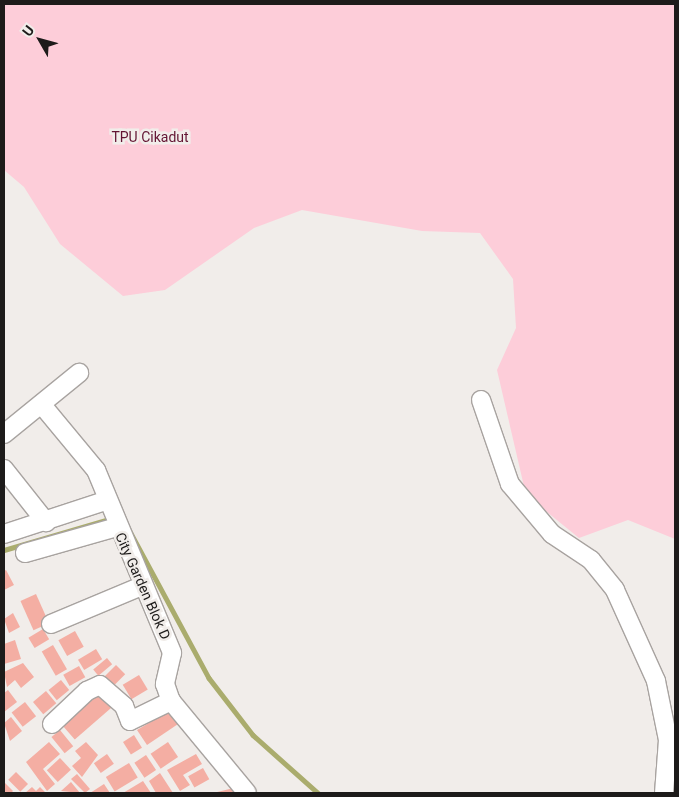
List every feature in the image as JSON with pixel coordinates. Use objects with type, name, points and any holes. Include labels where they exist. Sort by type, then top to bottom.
[{"type":"street","points":[[4,434],[79,373]]},
{"type":"street","points":[[481,400],[510,484],[552,534],[591,560],[615,590],[656,681],[668,740],[664,793]]},
{"type":"street","name":"City Garden Blok D","points":[[42,405],[96,470],[117,527],[172,653],[165,684],[171,701],[247,793]]},
{"type":"street","points":[[4,469],[46,522]]},
{"type":"street","points":[[4,534],[46,522],[108,500]]},
{"type":"street","points":[[25,553],[117,527]]},
{"type":"street","points":[[51,624],[142,586]]},
{"type":"street","points":[[52,724],[87,691],[100,686],[124,706],[130,721],[171,701]]},
{"type":"green space","name":"TPU Cikadut","points":[[4,4],[675,4],[675,539],[628,520],[579,538],[526,495],[497,370],[516,328],[513,279],[480,233],[422,231],[302,210],[254,228],[165,290],[123,296],[60,244],[24,187],[4,170]]},
{"type":"building","points":[[6,570],[14,585],[4,590],[4,571]]},
{"type":"building","points":[[36,594],[49,623],[33,630],[20,601]]},
{"type":"building","points":[[13,613],[20,627],[9,633],[4,619]]},
{"type":"building","points":[[43,629],[49,639],[35,648],[28,638]]},
{"type":"building","points":[[75,631],[84,647],[67,656],[58,640]]},
{"type":"building","points":[[15,640],[21,659],[4,664],[4,644]]},
{"type":"building","points":[[53,645],[67,669],[56,676],[42,652]]},
{"type":"building","points":[[96,649],[102,659],[84,670],[78,660]]},
{"type":"building","points":[[107,658],[112,664],[98,676],[93,670]]},
{"type":"building","points":[[23,663],[34,677],[21,688],[15,680],[7,687],[4,672]]},
{"type":"building","points":[[116,665],[125,674],[113,686],[104,677]]},
{"type":"building","points":[[79,666],[85,677],[70,686],[63,675]]},
{"type":"building","points":[[139,675],[148,690],[131,699],[123,685]]},
{"type":"building","points":[[61,680],[69,690],[57,700],[49,690]]},
{"type":"building","points":[[101,689],[115,705],[75,740],[61,724]]},
{"type":"building","points":[[8,690],[17,702],[4,712],[4,693]]},
{"type":"building","points":[[46,691],[56,703],[43,714],[33,702]]},
{"type":"building","points":[[25,702],[36,716],[23,727],[12,712]]},
{"type":"building","points":[[176,707],[184,720],[147,745],[137,730]]},
{"type":"building","points":[[11,717],[22,731],[10,741],[4,723]]},
{"type":"building","points":[[60,730],[73,746],[65,753],[51,737]]},
{"type":"building","points":[[134,735],[142,748],[131,755],[123,742]]},
{"type":"building","points":[[49,742],[60,754],[43,769],[55,784],[47,791],[26,762]]},
{"type":"building","points":[[86,742],[98,755],[82,777],[72,766],[81,758],[75,751]]},
{"type":"building","points":[[168,742],[178,757],[161,769],[151,754]]},
{"type":"building","points":[[107,754],[114,764],[101,773],[94,763]]},
{"type":"building","points":[[196,754],[202,764],[183,775],[190,785],[180,791],[167,770]]},
{"type":"building","points":[[146,755],[156,770],[144,778],[134,763]]},
{"type":"building","points":[[60,758],[71,770],[58,782],[47,770]]},
{"type":"building","points":[[129,763],[138,778],[115,791],[106,777]]},
{"type":"building","points":[[203,768],[209,779],[194,788],[188,776]]},
{"type":"building","points":[[16,772],[28,784],[20,792],[8,780]]},
{"type":"building","points":[[160,773],[173,793],[156,793],[149,781]]},
{"type":"building","points":[[77,774],[90,789],[85,793],[71,779]]},
{"type":"building","points":[[143,781],[151,793],[123,793]]},
{"type":"building","points":[[71,782],[80,793],[61,791]]},
{"type":"building","points":[[5,783],[13,791],[11,793],[4,793]]},
{"type":"building","points":[[104,784],[110,793],[90,793]]},
{"type":"building","points":[[242,786],[244,793],[213,793]]},
{"type":"building","points":[[32,787],[36,791],[40,787],[46,793],[25,793]]},
{"type":"waterway","points":[[4,550],[113,518]]},
{"type":"waterway","points":[[125,522],[209,678],[253,735],[318,793]]}]
